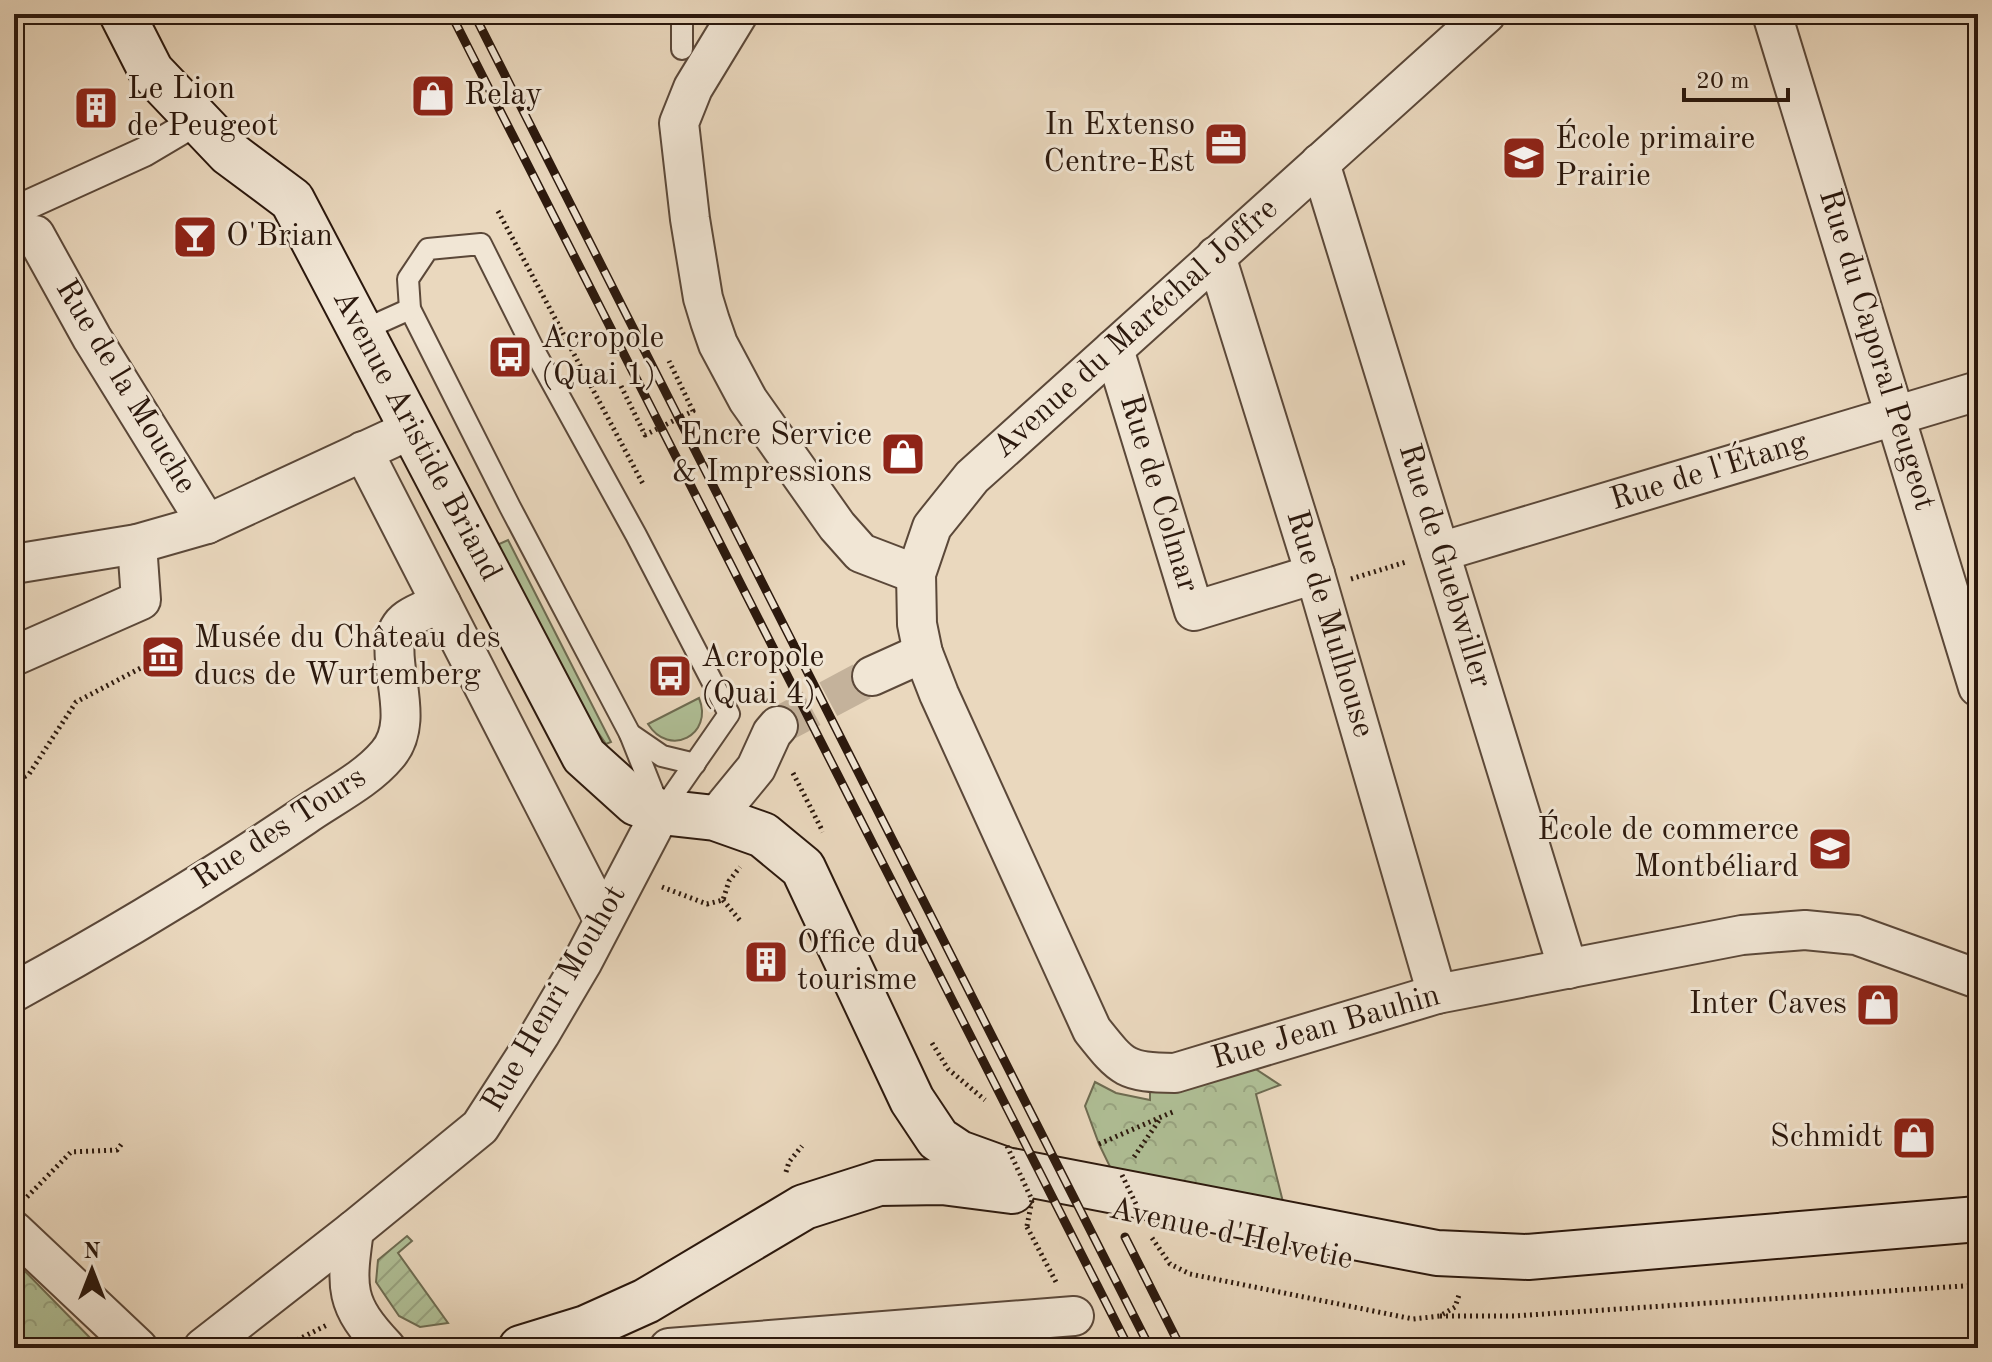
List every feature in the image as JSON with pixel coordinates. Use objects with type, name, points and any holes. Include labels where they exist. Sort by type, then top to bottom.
[{"type":"main road","name":"Avenue Aristide Briand","points":[[122,14],[151,71],[229,153],[292,200],[584,756],[636,803],[661,812],[715,818],[763,835],[803,868],[912,1100],[938,1139],[959,1153],[1006,1158]]},
{"type":"main road","name":"Avenue Aristide Briand","points":[[879,1183],[905,1153],[910,1136],[912,1100]]},
{"type":"main road","name":"Avenue d'Helvetie","points":[[1006,1158],[1437,1253],[1544,1256],[1978,1219]]},
{"type":"main road","name":"Avenue d'Helvetie","points":[[521,1348],[595,1338],[646,1301],[804,1207],[879,1183],[942,1182],[1009,1191],[1151,1217],[1431,1278],[1514,1283],[1978,1244]]},
{"type":"street","points":[[738,14],[693,88],[679,123],[692,232],[710,321],[718,344],[748,400],[837,526],[861,553],[916,574]]},
{"type":"street","name":"Avenue du Maréchal Joffre","points":[[923,653],[917,624],[916,574],[932,527],[972,477],[1486,14]]},
{"type":"street","name":"Rue du Caporal Peugeot","points":[[1772,14],[1978,687]]},
{"type":"street","points":[[23,218],[198,120]]},
{"type":"street","name":"Rue de Guebwiller","points":[[1320,163],[1568,969]]},
{"type":"street","name":"Rue de la Mouche","points":[[23,218],[92,338],[207,524]]},
{"type":"street","name":"Rue de Mulhouse","points":[[1216,256],[1317,582],[1437,994]]},
{"type":"street","name":"Rue de Colmar","points":[[1114,349],[1194,611],[1317,582]]},
{"type":"street","name":"Rue de l'Étang","points":[[1440,552],[1978,391]]},
{"type":"street","points":[[14,564],[137,544],[207,524],[412,429]]},
{"type":"street","points":[[363,451],[603,919]]},
{"type":"street","points":[[14,656],[141,600],[137,544]]},
{"type":"street","name":"Rue des Tours","points":[[14,992],[281,832],[389,754],[401,731],[402,711],[394,647],[397,632],[407,619],[441,603]]},
{"type":"street","points":[[872,676],[923,653]]},
{"type":"street","name":"Rue Jean Bauhin","points":[[923,653],[1092,1030],[1119,1064],[1141,1073],[1175,1073],[1437,994],[1742,935],[1805,930],[1856,935],[1978,979]]},
{"type":"street","points":[[715,818],[756,768],[778,726]]},
{"type":"street","name":"Rue Henri Mouhot","points":[[203,1348],[480,1127],[540,1034],[661,812]]},
{"type":"street","points":[[19,1216],[138,1348]]},
{"type":"street","points":[[354,1230],[348,1275],[355,1311],[386,1348]]},
{"type":"street","points":[[669,1348],[1074,1316]]},
{"type":"lane","points":[[682,14],[682,49]]},
{"type":"lane","points":[[481,244],[535,352],[644,549],[729,714],[661,812],[630,734],[410,309],[408,279],[428,249],[481,244]]},
{"type":"lane","points":[[361,331],[410,309]]},
{"type":"lane","points":[[630,734],[662,756],[695,764]]},
{"type":"path","points":[[621,386],[645,435],[693,411],[669,361]]},
{"type":"path","points":[[1317,582],[1440,552]]},
{"type":"path","points":[[14,783],[29,774],[76,702],[154,661]]},
{"type":"path","points":[[723,900],[742,923]]},
{"type":"path","points":[[1099,1144],[1186,1106]]},
{"type":"path","points":[[1143,1219],[1122,1175],[1161,1117]]},
{"type":"path","points":[[19,1216],[71,1152],[117,1150],[123,1142]]},
{"type":"path","points":[[1006,1158],[1032,1200],[1027,1226]]},
{"type":"path","points":[[1155,1244],[1170,1264],[1190,1274],[1413,1319],[1514,1316],[1978,1285]]},
{"type":"path","points":[[1440,1316],[1455,1307],[1460,1298],[1461,1279]]},
{"type":"path","points":[[281,1348],[355,1311]]},
{"type":"green space","points":[[508,540],[611,742],[606,744],[575,699],[497,545]]},
{"type":"green space","points":[[699,698],[702,711],[700,722],[687,738],[667,739],[648,724]]},
{"type":"green space","points":[[1248,1064],[1280,1085],[1256,1094],[1285,1210],[1112,1171],[1085,1106],[1095,1082],[1116,1093],[1150,1100],[1150,1092],[1181,1091]]},
{"type":"green space","points":[[407,1236],[412,1241],[398,1253],[448,1323],[420,1327],[399,1316],[376,1282],[378,1260]]},
{"type":"green space","points":[[14,1260],[100,1348],[14,1348]]},
{"type":"tunnel","points":[[778,726],[872,676]]},
{"type":"railway","points":[[451,14],[1129,1348]]},
{"type":"railway","points":[[474,14],[1150,1348]]},
{"type":"railway","points":[[1125,1237],[1181,1348]]},
{"type":"place","name":"Relay","points":[[433,96]]},
{"type":"place","name":"Le Lion de Peugeot","points":[[96,108]]},
{"type":"place","name":"In Extenso Centre-Est","points":[[1226,144]]},
{"type":"place","name":"École primaire Prairie","points":[[1524,158]]},
{"type":"place","name":"O'Brian","points":[[195,237]]},
{"type":"place","name":"Acropole (Quai 1)","points":[[510,357]]},
{"type":"place","name":"Encre Service & Impressions","points":[[903,454]]},
{"type":"place","name":"Musée du Château des ducs de Wurtemberg","points":[[163,657]]},
{"type":"place","name":"Acropole (Quai 4)","points":[[670,676]]},
{"type":"place","name":"École de commerce Montbéliard","points":[[1830,849]]},
{"type":"place","name":"Office du tourisme","points":[[766,962]]},
{"type":"place","name":"Inter Caves","points":[[1878,1005]]},
{"type":"place","name":"Schmidt","points":[[1914,1138]]}]
